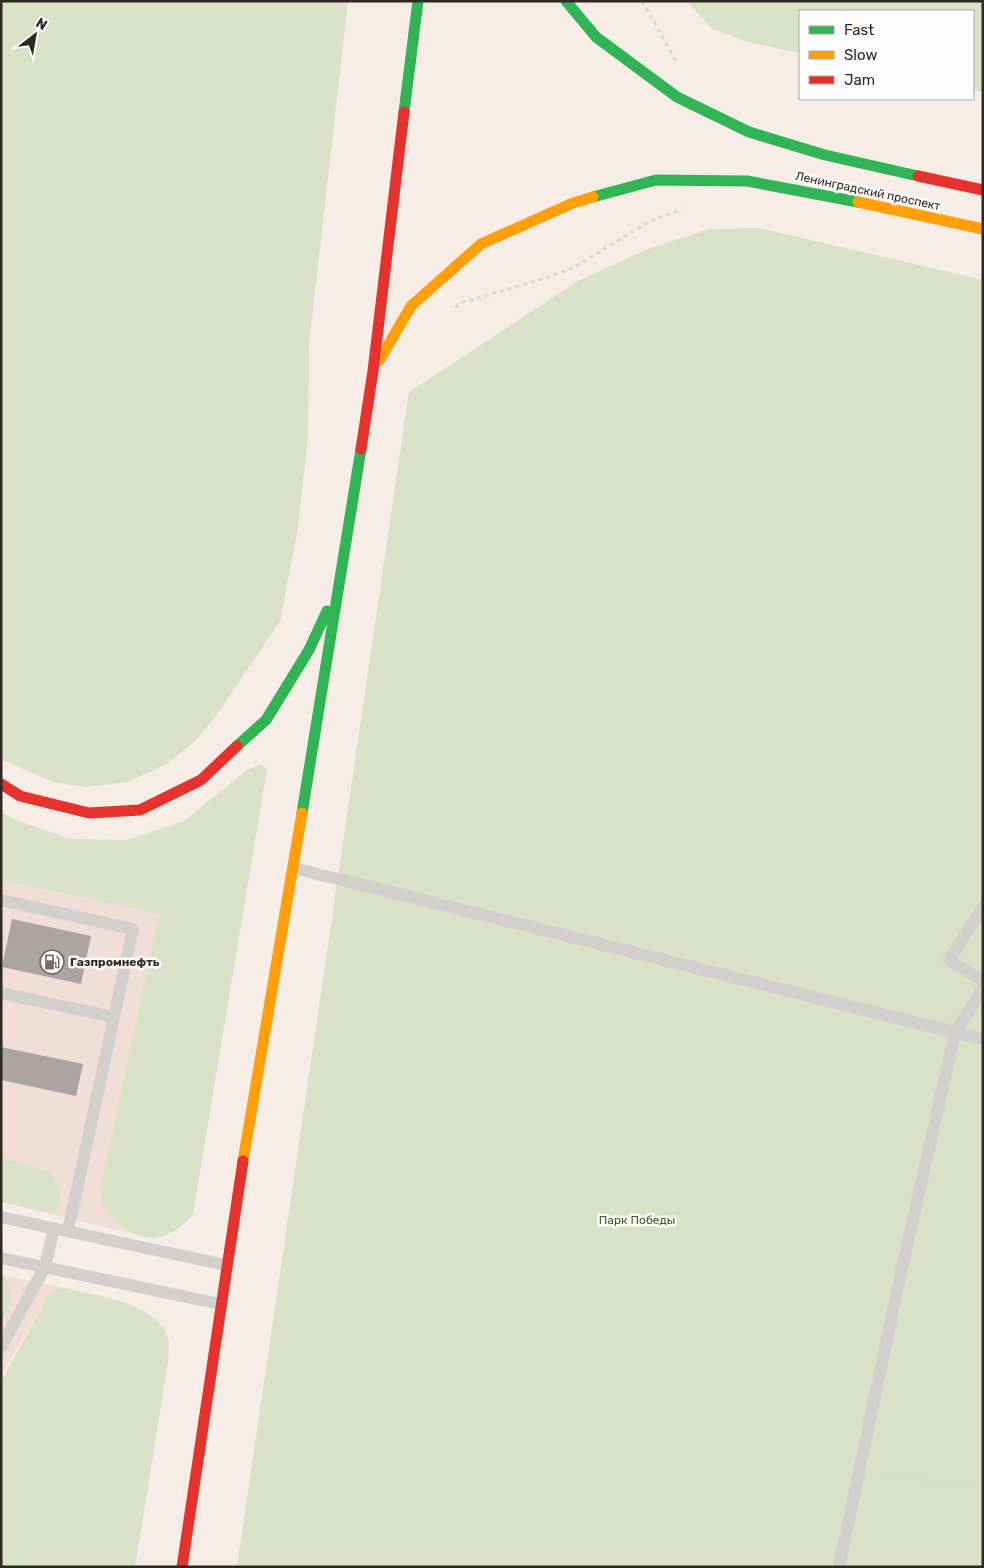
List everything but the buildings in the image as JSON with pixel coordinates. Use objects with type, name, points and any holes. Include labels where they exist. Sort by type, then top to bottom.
[{"type":"main road","points":[[182,1567],[226,1265],[294,868],[373,371],[418,1]]},
{"type":"main road","name":"Ленинградский проспект","points":[[566,1],[596,37],[677,98],[749,132],[825,155],[983,190]]},
{"type":"main road","name":"Ленинградский проспект","points":[[373,371],[411,306],[481,244],[573,202],[656,180],[746,181],[813,193],[983,229]]},
{"type":"main road","points":[[1,784],[20,796],[89,813],[140,810],[201,780],[266,720],[309,650],[341,581]]},
{"type":"lane","points":[[294,868],[983,1040]]},
{"type":"lane","points":[[1,900],[133,929],[68,1231]]},
{"type":"lane","points":[[983,907],[949,960],[983,981]]},
{"type":"lane","points":[[839,1567],[955,1033],[983,989]]},
{"type":"lane","points":[[1,993],[114,1017]]},
{"type":"lane","points":[[1,1216],[226,1265]]},
{"type":"lane","points":[[1,1347],[45,1267],[54,1228]]},
{"type":"lane","points":[[1,1258],[220,1304]]},
{"type":"path","points":[[642,1],[680,65]]},
{"type":"path","points":[[453,308],[461,303],[542,280],[573,268],[650,221],[686,208]]},
{"type":"path","points":[[859,1471],[983,1488]]},
{"type":"shaded area","points":[[1,880],[159,914],[102,1180],[113,1220],[129,1233],[1,1202]]},
{"type":"shaded area","points":[[1,1275],[65,1288],[55,1290],[47,1298],[1,1375]]},
{"type":"green space","points":[[1,1],[348,1],[309,344],[308,437],[298,527],[280,621],[218,713],[195,741],[168,763],[128,782],[87,787],[53,782],[1,759]]},
{"type":"green space","points":[[687,1],[983,1],[983,92],[974,90],[974,10],[799,10],[799,53],[747,42],[711,28]]},
{"type":"green space","name":"Парк Победы","points":[[759,228],[983,280],[983,1567],[237,1567],[409,392],[578,281],[648,249],[709,229]]},
{"type":"green space","points":[[261,764],[267,769],[193,1214],[176,1230],[167,1234],[149,1238],[139,1236],[129,1232],[110,1217],[102,1202],[101,1192],[159,914],[1,880],[1,812],[13,819],[70,839],[127,840],[184,821],[247,770]]},
{"type":"green space","points":[[1,1159],[37,1167],[55,1179],[59,1188],[59,1199],[55,1214],[1,1202]]},
{"type":"green space","points":[[1,1274],[9,1286],[10,1298],[1,1324]]},
{"type":"green space","points":[[65,1288],[124,1302],[139,1308],[152,1316],[162,1326],[168,1338],[168,1362],[135,1567],[1,1567],[1,1381],[47,1298],[55,1290]]},
{"type":"traffic: fast","points":[[404,112],[418,1]]},
{"type":"traffic: fast","points":[[566,1],[596,37],[677,97],[749,132],[825,155],[918,176]]},
{"type":"traffic: fast","points":[[593,197],[656,180],[747,181],[858,202]]},
{"type":"traffic: fast","points":[[302,813],[361,449]]},
{"type":"traffic: fast","points":[[237,746],[266,720],[309,650],[327,611]]},
{"type":"traffic: slow","points":[[379,361],[411,306],[481,244],[573,203],[593,197]]},
{"type":"traffic: slow","points":[[858,202],[983,229]]},
{"type":"traffic: slow","points":[[243,1161],[302,813]]},
{"type":"traffic: jam","points":[[361,449],[373,371],[404,112]]},
{"type":"traffic: jam","points":[[918,176],[983,190]]},
{"type":"traffic: jam","points":[[1,784],[20,796],[89,813],[140,810],[201,780],[237,746]]},
{"type":"traffic: jam","points":[[182,1567],[243,1161]]},
{"type":"place","name":"Газпромнефть","points":[[52,962]]}]
